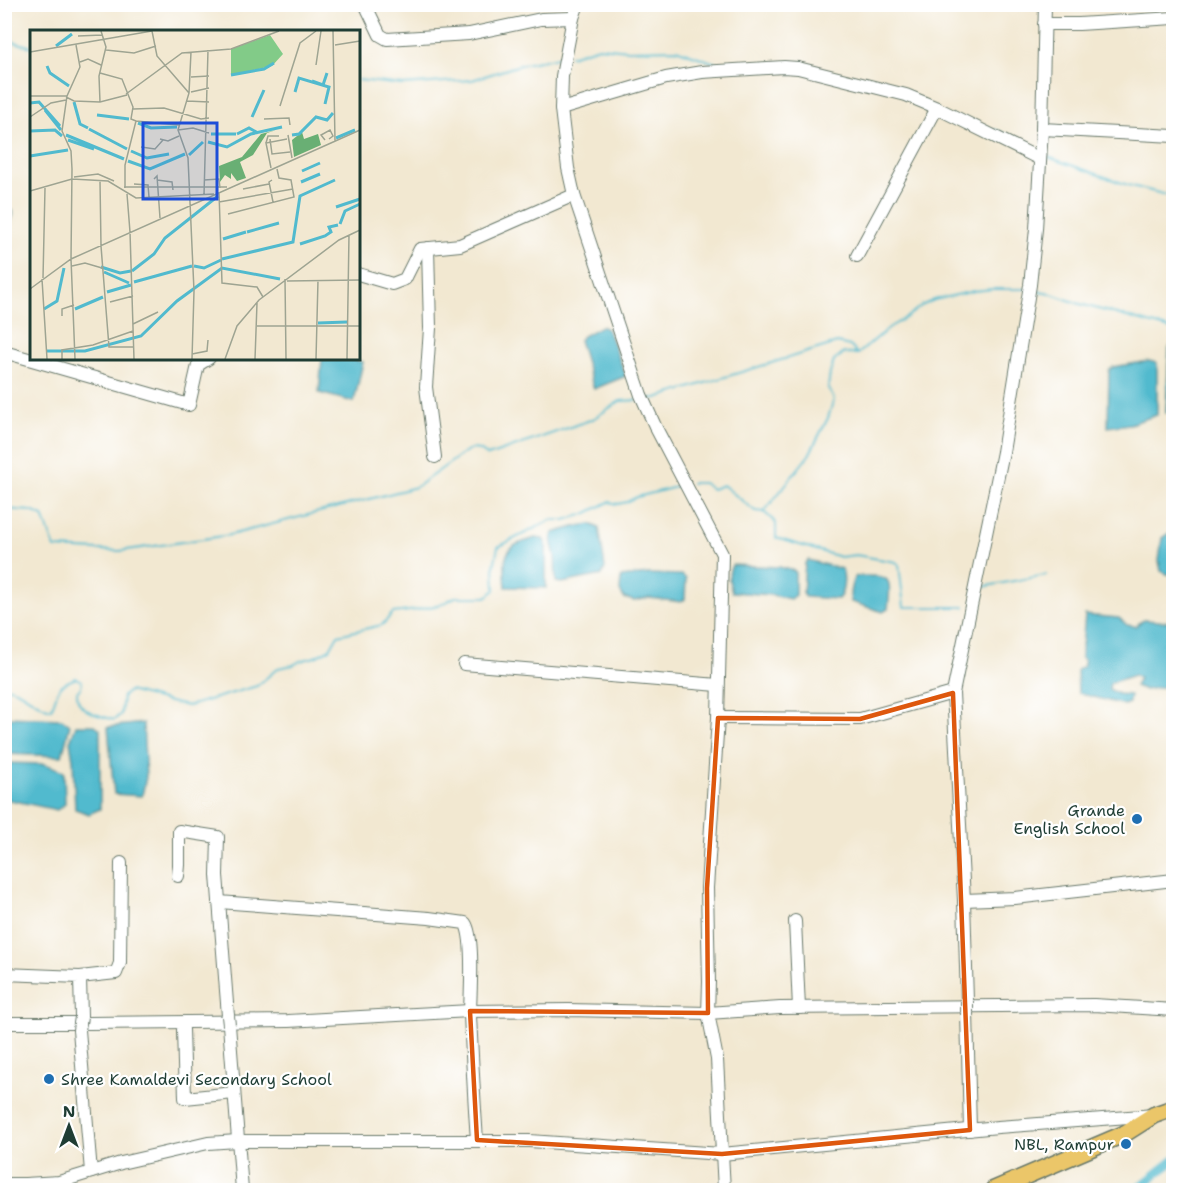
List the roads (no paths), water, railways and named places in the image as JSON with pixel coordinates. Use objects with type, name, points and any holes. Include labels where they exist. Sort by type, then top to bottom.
[{"type":"main road","points":[[993,1191],[1124,1134],[1154,1115],[1173,1108]]},
{"type":"street","points":[[365,4],[380,35],[387,39],[469,34],[541,19],[573,18]]},
{"type":"street","points":[[578,4],[562,75],[561,109],[568,168],[574,195],[644,400],[655,426],[722,554],[718,718],[707,888],[708,1010],[717,1059],[724,1191]]},
{"type":"street","points":[[970,1130],[964,900],[953,693],[1003,452],[1029,290],[1036,229],[1042,129],[1045,4]]},
{"type":"street","points":[[1044,24],[1173,18]]},
{"type":"street","points":[[561,109],[678,76],[702,72],[798,68],[906,95],[1040,159]]},
{"type":"street","points":[[856,256],[937,108]]},
{"type":"street","points":[[1042,129],[1173,136]]},
{"type":"street","points":[[360,275],[392,284],[405,279],[420,249],[460,245],[574,195]]},
{"type":"street","points":[[428,248],[430,328],[426,387],[435,457]]},
{"type":"street","points":[[4,352],[30,359]]},
{"type":"street","points":[[32,360],[189,405],[198,365],[205,360]]},
{"type":"street","points":[[464,664],[718,685]]},
{"type":"street","points":[[718,718],[860,719],[953,693]]},
{"type":"street","points":[[178,876],[180,831],[218,837],[217,875],[242,1191]]},
{"type":"street","points":[[4,974],[80,977],[116,973],[120,963],[122,863]]},
{"type":"street","points":[[964,900],[1015,898],[1173,880]]},
{"type":"street","points":[[219,902],[429,918],[465,923],[468,926],[470,940],[470,1011],[477,1140]]},
{"type":"street","points":[[795,921],[799,1008]]},
{"type":"street","points":[[80,977],[80,1024],[91,1172]]},
{"type":"street","points":[[4,1023],[288,1021],[470,1011],[1094,1005],[1173,1010]]},
{"type":"street","points":[[183,1029],[185,1098],[234,1093]]},
{"type":"street","points":[[4,1184],[59,1182],[121,1163],[208,1143],[237,1141],[529,1141],[722,1154],[1154,1115]]},
{"type":"water","points":[[5,208],[13,211],[6,246],[4,246]]},
{"type":"water","points":[[601,326],[607,329],[626,376],[594,389],[579,340]]},
{"type":"water","points":[[1173,341],[1173,412],[1166,413],[1169,349]]},
{"type":"water","points":[[322,360],[363,362],[354,402],[319,393]]},
{"type":"water","points":[[1149,361],[1157,363],[1157,415],[1130,424],[1108,427],[1109,370],[1113,367]]},
{"type":"water","points":[[591,524],[599,528],[605,568],[602,575],[562,583],[556,582],[553,533]]},
{"type":"water","points":[[1173,532],[1173,575],[1161,571],[1159,561],[1162,538]]},
{"type":"water","points":[[535,538],[543,539],[546,543],[546,588],[506,587],[505,567],[508,552],[516,545]]},
{"type":"water","points":[[808,560],[842,569],[842,593],[838,599],[805,597],[803,593],[805,563]]},
{"type":"water","points":[[732,565],[779,567],[795,571],[795,595],[790,599],[772,595],[732,592],[729,572]]},
{"type":"water","points":[[649,574],[682,575],[686,579],[685,599],[681,602],[649,598],[634,601],[624,598],[620,591],[621,577]]},
{"type":"water","points":[[857,576],[876,576],[886,579],[889,583],[888,609],[883,612],[851,602],[851,587]]},
{"type":"water","points":[[1085,615],[1119,618],[1127,625],[1136,626],[1144,620],[1173,622],[1173,650],[1171,652],[1173,685],[1145,690],[1135,686],[1139,678],[1134,675],[1110,683],[1109,689],[1118,694],[1130,695],[1129,703],[1124,705],[1078,693],[1077,670],[1084,666],[1084,660],[1081,657]]},
{"type":"water","points":[[5,717],[62,719],[70,725],[62,756],[5,754]]},
{"type":"water","points":[[143,723],[146,777],[142,796],[114,794],[108,727]]},
{"type":"water","points":[[76,725],[95,725],[100,729],[100,809],[89,814],[75,809],[70,741]]},
{"type":"water","points":[[5,763],[45,764],[64,771],[65,804],[57,810],[5,799]]},
{"type":"waterway","points":[[4,39],[30,46]]},
{"type":"waterway","points":[[570,56],[599,47],[629,50],[676,49],[715,63],[728,65]]},
{"type":"waterway","points":[[360,80],[403,85],[472,80],[520,65],[558,57]]},
{"type":"waterway","points":[[995,130],[1022,144]]},
{"type":"waterway","points":[[1045,156],[1128,185],[1174,197]]},
{"type":"waterway","points":[[691,483],[703,483],[712,489],[723,485],[755,511],[764,512],[809,455],[828,418],[834,399],[828,388],[834,361],[844,353],[858,354],[890,327],[934,300],[974,291],[1026,289]]},
{"type":"waterway","points":[[1035,291],[1046,292],[1080,304],[1174,330]]},
{"type":"waterway","points":[[647,399],[837,343],[850,346],[858,354]]},
{"type":"waterway","points":[[4,509],[31,511],[43,516],[55,548],[120,551],[230,535],[416,487],[468,450],[479,450],[488,456],[593,419],[620,401],[638,400]]},
{"type":"waterway","points":[[4,687],[17,690],[51,709],[60,687],[76,678],[82,681],[77,692],[81,706],[94,714],[114,720],[121,714],[123,696],[129,691],[188,706],[257,686],[278,668],[315,657],[330,649],[338,635],[382,625],[393,613],[442,604],[455,597],[486,597],[495,590],[494,566],[498,547],[551,520],[565,520],[585,514],[609,502],[618,504],[627,502],[637,497],[680,486]]},
{"type":"waterway","points":[[764,512],[776,523],[776,538],[840,557],[856,555],[896,562],[899,565],[904,607],[965,607]]},
{"type":"waterway","points":[[982,587],[1046,575]]},
{"type":"waterway","points":[[1136,1190],[1174,1160]]},
{"type":"place","name":"Grande English School","points":[[1137,819]]},
{"type":"place","name":"Shree Kamaldevi Secondary School","points":[[49,1079]]},
{"type":"place","name":"NBL, Rampur","points":[[1126,1144]]}]
